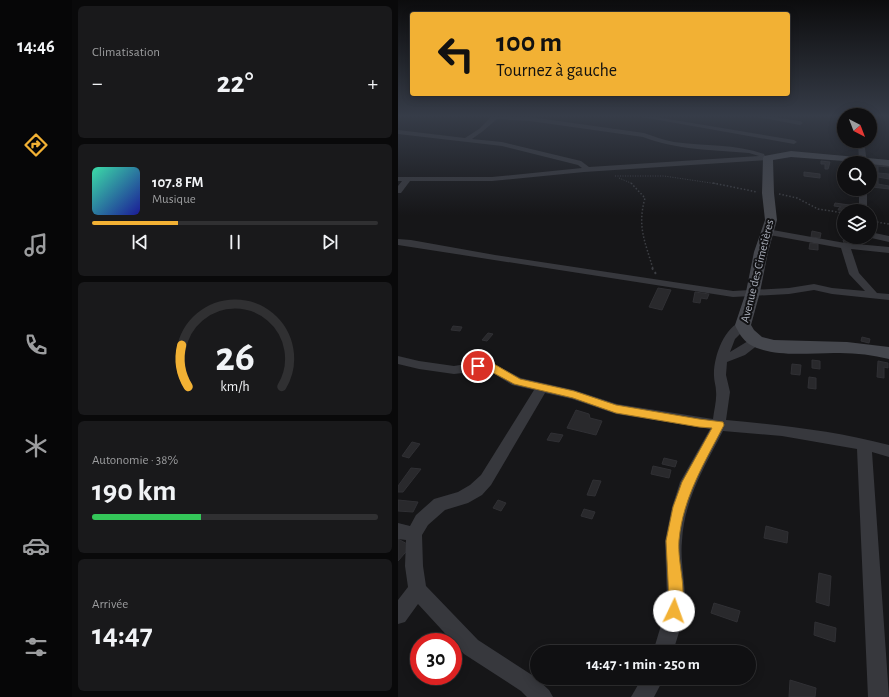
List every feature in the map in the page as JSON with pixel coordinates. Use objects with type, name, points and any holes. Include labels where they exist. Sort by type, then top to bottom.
[{"type":"street","points":[[525,150],[576,162],[584,165],[586,168],[584,170]]},
{"type":"street","points":[[726,150],[753,152],[768,158]]},
{"type":"street","points":[[790,154],[791,150]]},
{"type":"street","points":[[398,179],[492,179],[584,170],[768,158],[790,154],[837,159]]},
{"type":"street","name":"Avenue des Cimetières","points":[[757,341],[745,331],[743,324],[751,298],[766,232],[771,220],[768,193],[768,158]]},
{"type":"street","points":[[877,162],[889,163]]},
{"type":"street","points":[[398,191],[408,179]]},
{"type":"street","points":[[766,232],[845,246],[889,250]]},
{"type":"street","points":[[877,236],[889,239]]},
{"type":"street","points":[[398,242],[751,298],[814,287],[871,296],[889,297]]},
{"type":"street","points":[[845,246],[854,274],[871,291],[873,294],[871,296]]},
{"type":"street","points":[[871,296],[889,306]]},
{"type":"street","points":[[665,645],[672,622],[676,600],[673,541],[680,507],[688,482],[719,425],[723,392],[720,375],[721,360],[730,337],[743,324]]},
{"type":"street","points":[[721,360],[741,352],[757,341],[788,347],[834,347],[889,352]]},
{"type":"street","points":[[398,360],[419,365],[454,370],[478,366],[490,366],[518,382],[574,395],[616,409],[699,423],[782,431],[864,444],[889,451]]},
{"type":"street","points":[[542,388],[486,480],[476,490],[462,498],[440,504],[406,532],[418,590],[471,647],[528,684],[542,697]]},
{"type":"street","points":[[864,444],[870,562],[880,697]]},
{"type":"street","points":[[398,615],[418,590]]},
{"type":"street","points":[[642,697],[650,685]]},
{"type":"path","points":[[616,176],[632,183],[644,195],[645,203],[641,213],[642,232],[653,270],[664,284]]},
{"type":"path","points":[[638,177],[664,176],[695,179],[756,192],[791,196],[803,200],[818,209],[837,212]]},
{"type":"path","points":[[877,222],[889,224]]},
{"type":"building","points":[[821,161],[830,162],[828,169],[825,169],[825,164],[821,164]]},
{"type":"building","points":[[877,164],[889,165],[889,167],[878,166],[878,173],[889,174],[889,179],[878,177],[878,184],[889,186],[889,189],[877,188]]},
{"type":"building","points":[[804,172],[820,174],[820,178],[804,176]]},
{"type":"building","points":[[812,231],[821,233],[820,238],[811,237]]},
{"type":"building","points":[[810,243],[818,244],[818,250],[809,249]]},
{"type":"building","points":[[658,288],[671,290],[662,310],[649,307]]},
{"type":"building","points":[[695,292],[709,294],[707,299],[701,298],[700,303],[693,302]]},
{"type":"building","points":[[453,326],[462,327],[460,331],[451,330]]},
{"type":"building","points":[[488,333],[493,334],[487,341],[482,340]]},
{"type":"building","points":[[862,337],[870,339],[869,343],[861,341]]},
{"type":"building","points":[[812,360],[820,361],[820,369],[812,368]]},
{"type":"building","points":[[878,361],[888,363],[888,368],[884,367],[884,378],[877,377]]},
{"type":"building","points":[[792,364],[801,365],[800,375],[791,374]]},
{"type":"building","points":[[809,377],[816,378],[816,389],[808,388]]},
{"type":"building","points":[[576,410],[589,414],[590,418],[602,421],[596,435],[567,428]]},
{"type":"building","points":[[551,433],[563,435],[559,442],[547,440]]},
{"type":"building","points":[[412,442],[420,444],[409,458],[402,456]]},
{"type":"building","points":[[664,458],[677,461],[675,467],[662,464]]},
{"type":"building","points":[[653,466],[671,470],[669,478],[651,474]]},
{"type":"building","points":[[411,468],[421,469],[403,492],[398,492],[398,486]]},
{"type":"building","points":[[593,480],[601,481],[595,496],[587,495]]},
{"type":"building","points":[[398,500],[418,502],[413,512],[398,511]]},
{"type":"building","points":[[498,500],[506,503],[501,511],[493,508]]},
{"type":"building","points":[[584,509],[595,512],[592,519],[581,516]]},
{"type":"building","points":[[766,526],[788,532],[787,543],[764,538]]},
{"type":"building","points":[[398,539],[411,546],[398,561]]},
{"type":"building","points":[[819,573],[831,576],[829,606],[816,602]]},
{"type":"building","points":[[714,603],[740,611],[737,622],[711,613]]},
{"type":"building","points":[[815,622],[836,628],[835,642],[814,635]]},
{"type":"building","points":[[790,680],[816,688],[815,697],[789,697]]},
{"type":"route","points":[[478,366],[490,366],[518,382],[574,395],[616,409],[719,425],[688,482],[680,507],[673,541],[676,600],[674,611]]}]
